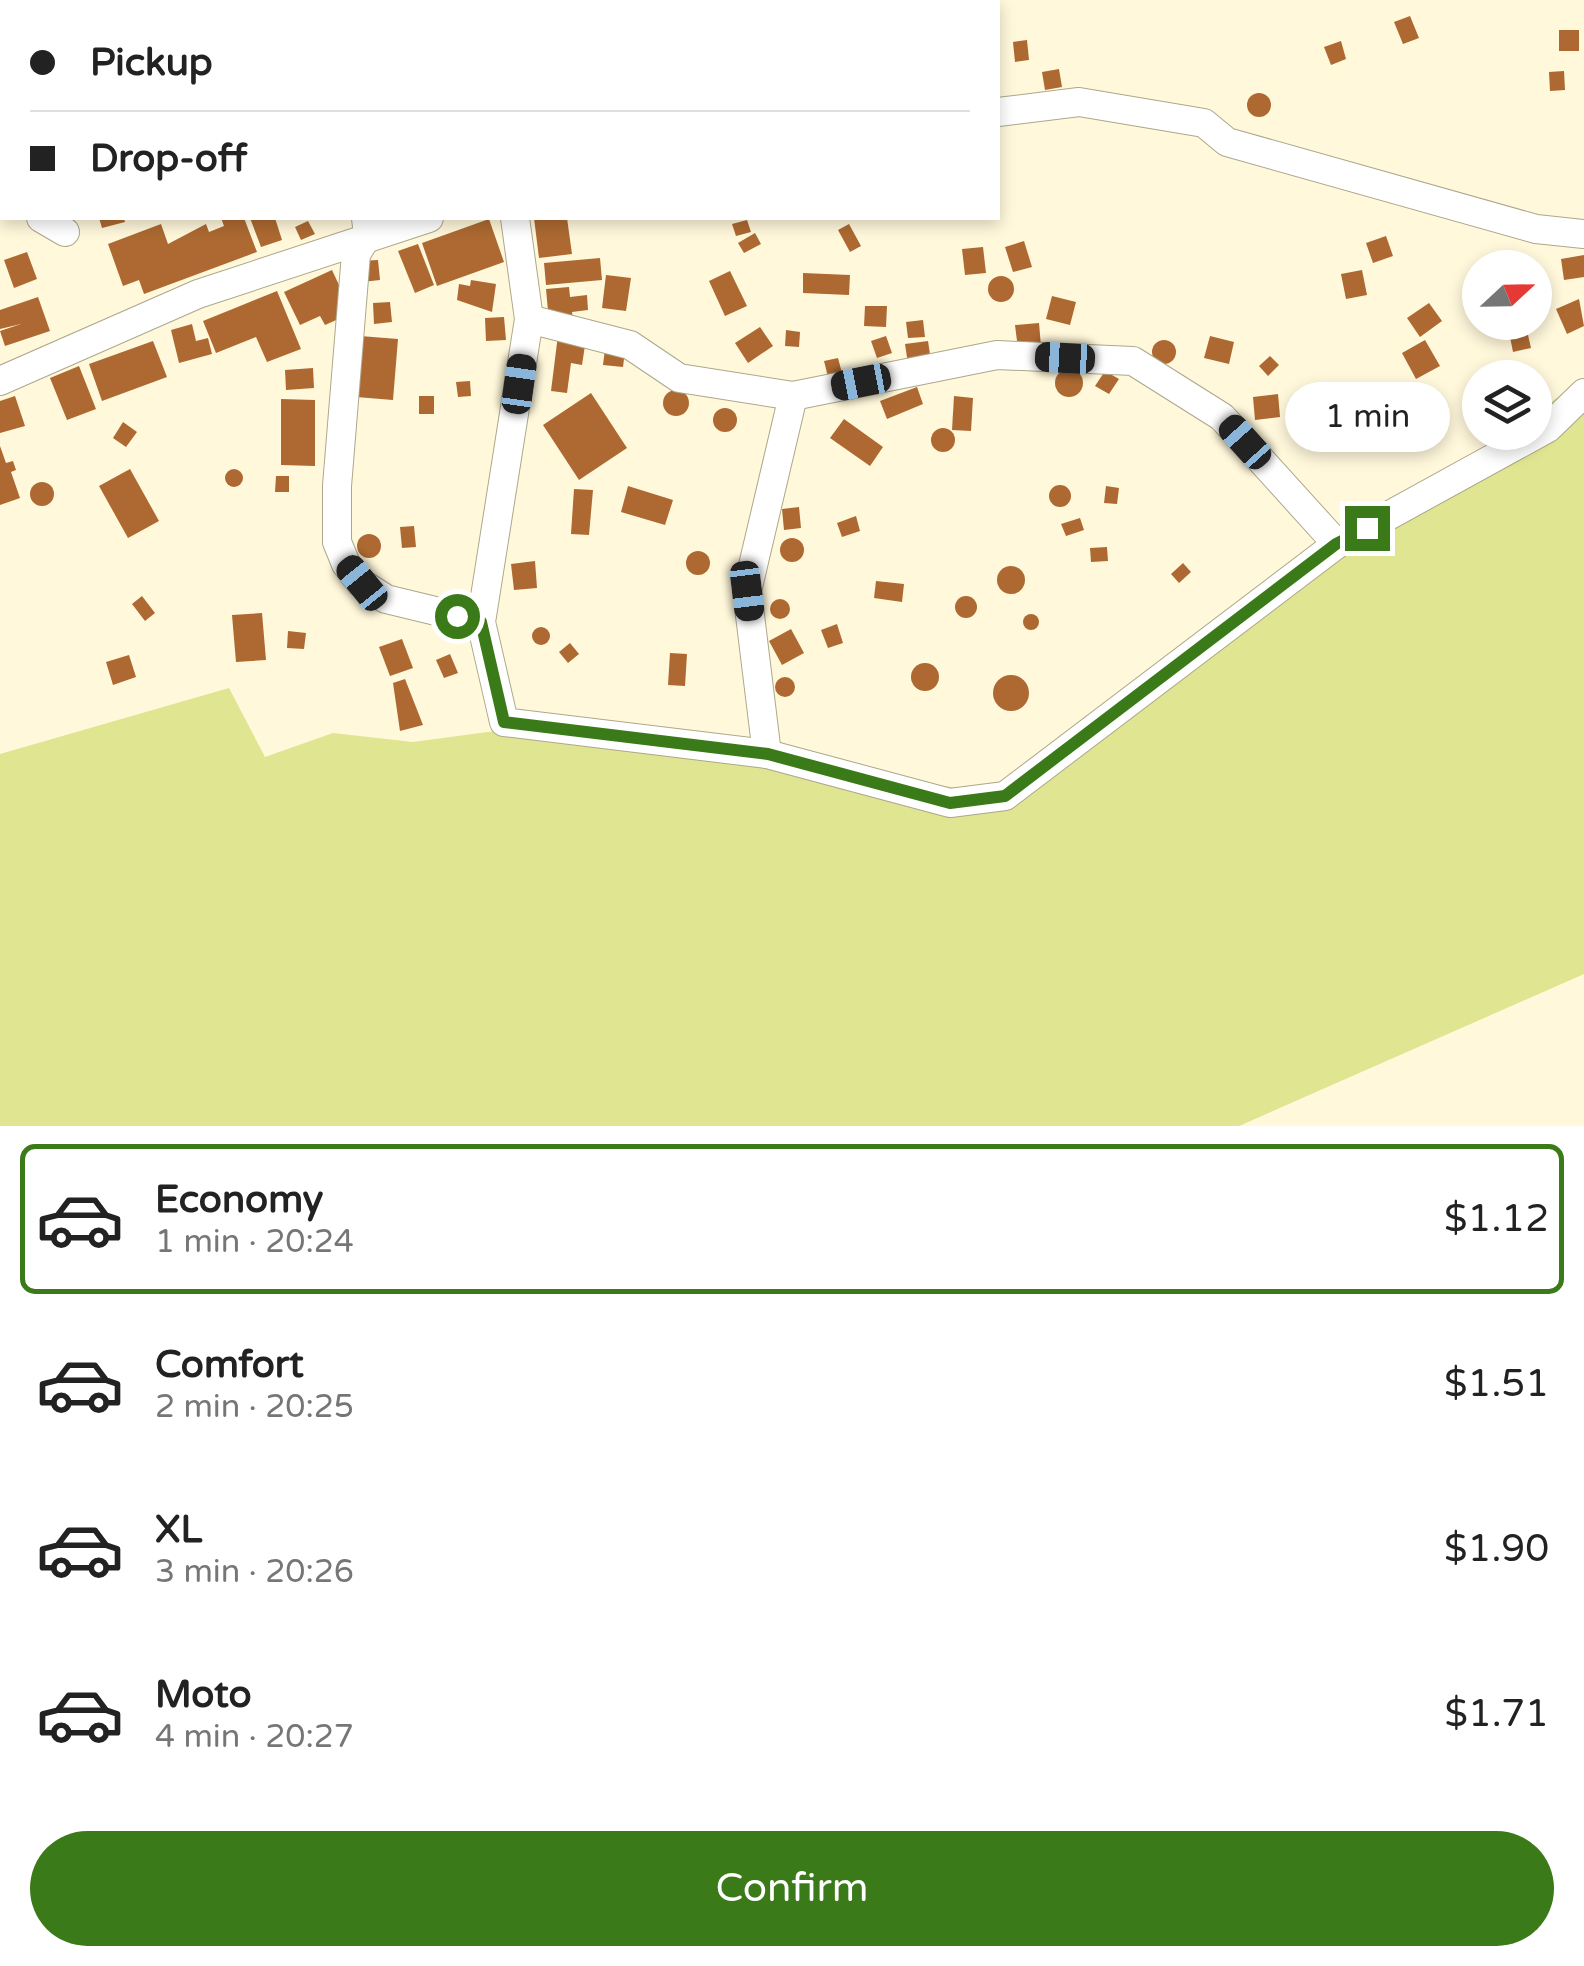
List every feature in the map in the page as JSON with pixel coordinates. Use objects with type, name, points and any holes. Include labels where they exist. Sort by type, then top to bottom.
[{"type":"street","points":[[1000,112],[1079,102],[1204,123],[1227,142],[1536,229],[1584,234]]},
{"type":"street","points":[[0,382],[198,294],[367,226],[413,220]]},
{"type":"street","points":[[515,220],[529,320],[481,622],[504,722],[768,754],[950,803],[1005,796],[1336,544],[1548,428],[1584,393]]},
{"type":"street","points":[[367,226],[356,254],[337,486],[337,542],[362,583],[386,599],[481,622]]},
{"type":"street","points":[[529,320],[630,345],[679,378],[793,396],[996,355],[1133,361],[1222,417],[1336,544]]},
{"type":"street","points":[[768,754],[747,591],[793,396]]},
{"type":"green space","points":[[1584,378],[1584,974],[1239,1126],[0,1126],[0,754],[229,688],[265,757],[333,733],[413,742],[495,731],[1017,795],[1487,450],[1552,450],[1552,402]]},
{"type":"building","points":[[1410,16],[1419,38],[1403,44],[1394,22]]},
{"type":"building","points":[[1559,30],[1579,30],[1579,51],[1559,51]]},
{"type":"building","points":[[1027,40],[1029,60],[1015,62],[1013,42]]},
{"type":"building","points":[[1341,41],[1346,59],[1331,65],[1324,47]]},
{"type":"building","points":[[1059,69],[1062,87],[1045,90],[1042,72]]},
{"type":"building","points":[[1564,71],[1565,90],[1550,91],[1549,72]]},
{"type":"building","points":[[1259,93],[1271,105],[1259,117],[1247,105]]},
{"type":"building","points":[[100,220],[124,220],[125,222],[102,228]]},
{"type":"building","points":[[222,220],[245,220],[257,252],[144,294],[139,280],[123,286],[108,244],[161,224],[168,244],[206,224],[209,232],[224,226]]},
{"type":"building","points":[[251,220],[276,220],[282,240],[261,247]]},
{"type":"building","points":[[489,220],[504,262],[437,286],[422,243]]},
{"type":"building","points":[[534,220],[567,220],[572,254],[539,258]]},
{"type":"building","points":[[747,220],[751,232],[736,236],[732,224]]},
{"type":"building","points":[[308,221],[315,234],[301,240],[295,227]]},
{"type":"building","points":[[849,224],[861,246],[850,252],[838,230]]},
{"type":"building","points":[[755,233],[761,244],[744,253],[738,243]]},
{"type":"building","points":[[1386,236],[1393,256],[1373,263],[1366,243]]},
{"type":"building","points":[[1024,241],[1032,267],[1013,272],[1005,247]]},
{"type":"building","points":[[418,244],[434,285],[415,293],[398,251]]},
{"type":"building","points":[[983,247],[986,273],[965,275],[962,249]]},
{"type":"building","points":[[27,252],[37,279],[14,288],[4,260]]},
{"type":"building","points":[[1584,255],[1584,277],[1564,280],[1561,259]]},
{"type":"building","points":[[600,258],[602,280],[546,285],[544,263]]},
{"type":"building","points":[[378,260],[380,280],[362,282],[359,261]]},
{"type":"building","points":[[332,270],[352,313],[325,325],[320,316],[300,325],[284,292]]},
{"type":"building","points":[[1362,270],[1367,295],[1346,299],[1341,274]]},
{"type":"building","points":[[730,271],[747,306],[725,316],[709,281]]},
{"type":"building","points":[[803,273],[850,275],[849,295],[803,293]]},
{"type":"building","points":[[606,275],[631,278],[626,311],[602,308]]},
{"type":"building","points":[[1001,276],[1010,280],[1014,289],[1010,298],[1001,302],[992,298],[988,289],[992,280]]},
{"type":"building","points":[[471,280],[496,284],[492,312],[457,300],[459,284],[470,286]]},
{"type":"building","points":[[569,287],[570,297],[587,295],[588,310],[572,312],[573,319],[549,322],[546,289]]},
{"type":"building","points":[[277,291],[301,349],[267,362],[256,337],[216,353],[203,321]]},
{"type":"building","points":[[1052,296],[1076,302],[1070,325],[1046,319]]},
{"type":"building","points":[[38,297],[50,331],[5,346],[0,331],[21,324],[0,329],[0,310]]},
{"type":"building","points":[[1579,299],[1584,326],[1567,334],[1556,309]]},
{"type":"building","points":[[390,302],[392,322],[374,324],[373,303]]},
{"type":"building","points":[[1429,303],[1442,321],[1420,337],[1407,318]]},
{"type":"building","points":[[865,306],[887,306],[886,327],[864,326]]},
{"type":"building","points":[[504,317],[506,340],[486,341],[485,318]]},
{"type":"building","points":[[923,320],[925,337],[908,338],[906,322]]},
{"type":"building","points":[[1039,323],[1041,346],[1018,349],[1015,325]]},
{"type":"building","points":[[192,324],[196,341],[208,338],[212,354],[179,363],[171,330]]},
{"type":"building","points":[[760,327],[773,346],[748,363],[735,343]]},
{"type":"building","points":[[786,330],[800,332],[799,347],[785,346]]},
{"type":"building","points":[[558,335],[586,339],[582,365],[571,363],[567,393],[551,391]]},
{"type":"building","points":[[360,336],[398,339],[393,400],[356,397]]},
{"type":"building","points":[[886,336],[892,353],[877,358],[871,341]]},
{"type":"building","points":[[1210,336],[1234,342],[1229,364],[1204,358]]},
{"type":"building","points":[[1164,340],[1176,352],[1164,364],[1152,352]]},
{"type":"building","points":[[1425,340],[1440,366],[1416,379],[1402,353]]},
{"type":"building","points":[[1511,340],[1529,340],[1531,348],[1513,352]]},
{"type":"building","points":[[153,341],[167,377],[102,401],[89,364]]},
{"type":"building","points":[[928,341],[931,361],[908,364],[905,344]]},
{"type":"building","points":[[605,349],[625,351],[623,367],[603,365]]},
{"type":"building","points":[[1270,356],[1279,365],[1268,376],[1259,366]]},
{"type":"building","points":[[838,358],[842,373],[828,377],[824,361]]},
{"type":"building","points":[[79,366],[96,409],[67,420],[50,378]]},
{"type":"building","points":[[313,368],[314,388],[286,390],[285,370]]},
{"type":"building","points":[[1069,369],[1079,373],[1083,383],[1079,393],[1069,397],[1059,393],[1055,383],[1059,373]]},
{"type":"building","points":[[1105,371],[1119,379],[1109,394],[1095,386]]},
{"type":"building","points":[[470,381],[471,396],[458,397],[456,382]]},
{"type":"building","points":[[917,387],[923,404],[887,419],[880,401]]},
{"type":"building","points":[[676,390],[685,394],[689,403],[685,412],[676,416],[667,412],[663,403],[667,394]]},
{"type":"building","points":[[591,393],[627,448],[579,480],[543,425]]},
{"type":"building","points":[[1278,394],[1280,417],[1255,420],[1253,397]]},
{"type":"building","points":[[15,396],[25,426],[0,433],[0,401]]},
{"type":"building","points":[[419,396],[434,396],[434,414],[419,414]]},
{"type":"building","points":[[954,396],[973,398],[971,431],[952,430]]},
{"type":"building","points":[[281,399],[315,400],[315,466],[281,465]]},
{"type":"building","points":[[725,408],[734,411],[734,429],[725,432],[716,429],[713,420],[716,411]]},
{"type":"building","points":[[844,419],[883,447],[870,466],[830,438]]},
{"type":"building","points":[[123,422],[137,432],[126,447],[113,438]]},
{"type":"building","points":[[943,428],[955,440],[943,452],[931,440]]},
{"type":"building","points":[[0,446],[6,463],[13,461],[16,470],[11,472],[20,498],[0,505]]},
{"type":"building","points":[[130,469],[159,521],[128,538],[99,486]]},
{"type":"building","points":[[234,469],[243,478],[234,487],[225,478]]},
{"type":"building","points":[[276,476],[289,476],[289,492],[275,492]]},
{"type":"building","points":[[42,482],[54,494],[42,506],[30,494]]},
{"type":"building","points":[[1060,485],[1071,496],[1060,507],[1049,496]]},
{"type":"building","points":[[628,486],[673,500],[665,525],[621,512]]},
{"type":"building","points":[[1106,486],[1119,488],[1117,504],[1104,503]]},
{"type":"building","points":[[574,489],[593,490],[589,535],[571,534]]},
{"type":"building","points":[[799,507],[801,528],[784,530],[782,509]]},
{"type":"building","points":[[856,516],[860,531],[842,537],[837,523]]},
{"type":"building","points":[[1080,518],[1084,530],[1066,536],[1061,524]]},
{"type":"building","points":[[414,526],[416,547],[402,548],[400,527]]},
{"type":"building","points":[[369,534],[381,546],[369,558],[357,546]]},
{"type":"building","points":[[792,538],[801,541],[801,559],[792,562],[783,559],[780,550],[783,541]]},
{"type":"building","points":[[1107,547],[1108,561],[1091,562],[1090,548]]},
{"type":"building","points":[[698,551],[710,563],[698,575],[686,563]]},
{"type":"building","points":[[535,561],[537,588],[514,590],[511,564]]},
{"type":"building","points":[[1183,563],[1191,572],[1179,583],[1171,574]]},
{"type":"building","points":[[1011,566],[1021,570],[1025,580],[1021,590],[1011,594],[1001,590],[997,580],[1001,570]]},
{"type":"building","points":[[876,581],[904,584],[902,602],[874,598]]},
{"type":"building","points":[[142,596],[155,613],[145,621],[132,604]]},
{"type":"building","points":[[966,596],[974,599],[974,615],[966,618],[958,615],[955,607],[958,599]]},
{"type":"building","points":[[776,599],[784,599],[790,609],[784,619],[776,619],[770,613],[770,605]]},
{"type":"building","points":[[262,613],[266,660],[236,662],[232,615]]},
{"type":"building","points":[[1031,614],[1039,622],[1031,630],[1023,622]]},
{"type":"building","points":[[837,624],[843,643],[828,648],[821,630]]},
{"type":"building","points":[[541,627],[550,636],[541,645],[532,636]]},
{"type":"building","points":[[791,629],[804,653],[782,665],[769,641]]},
{"type":"building","points":[[288,631],[306,633],[304,649],[287,648]]},
{"type":"building","points":[[402,639],[413,668],[390,676],[379,647]]},
{"type":"building","points":[[570,643],[579,654],[568,663],[559,652]]},
{"type":"building","points":[[670,653],[687,654],[685,686],[668,685]]},
{"type":"building","points":[[450,654],[458,673],[444,678],[436,660]]},
{"type":"building","points":[[129,655],[136,677],[113,685],[106,662]]},
{"type":"building","points":[[925,663],[935,667],[939,677],[935,687],[925,691],[915,687],[911,677],[915,667]]},
{"type":"building","points":[[1011,675],[1023,681],[1029,693],[1023,705],[1011,711],[999,705],[993,693],[999,681]]},
{"type":"building","points":[[785,677],[795,687],[785,697],[775,687]]},
{"type":"building","points":[[405,679],[423,725],[400,731],[393,683]]},
{"type":"route","points":[[457,616],[481,622],[504,722],[768,754],[950,803],[1005,796],[1336,544],[1367,528]]}]
